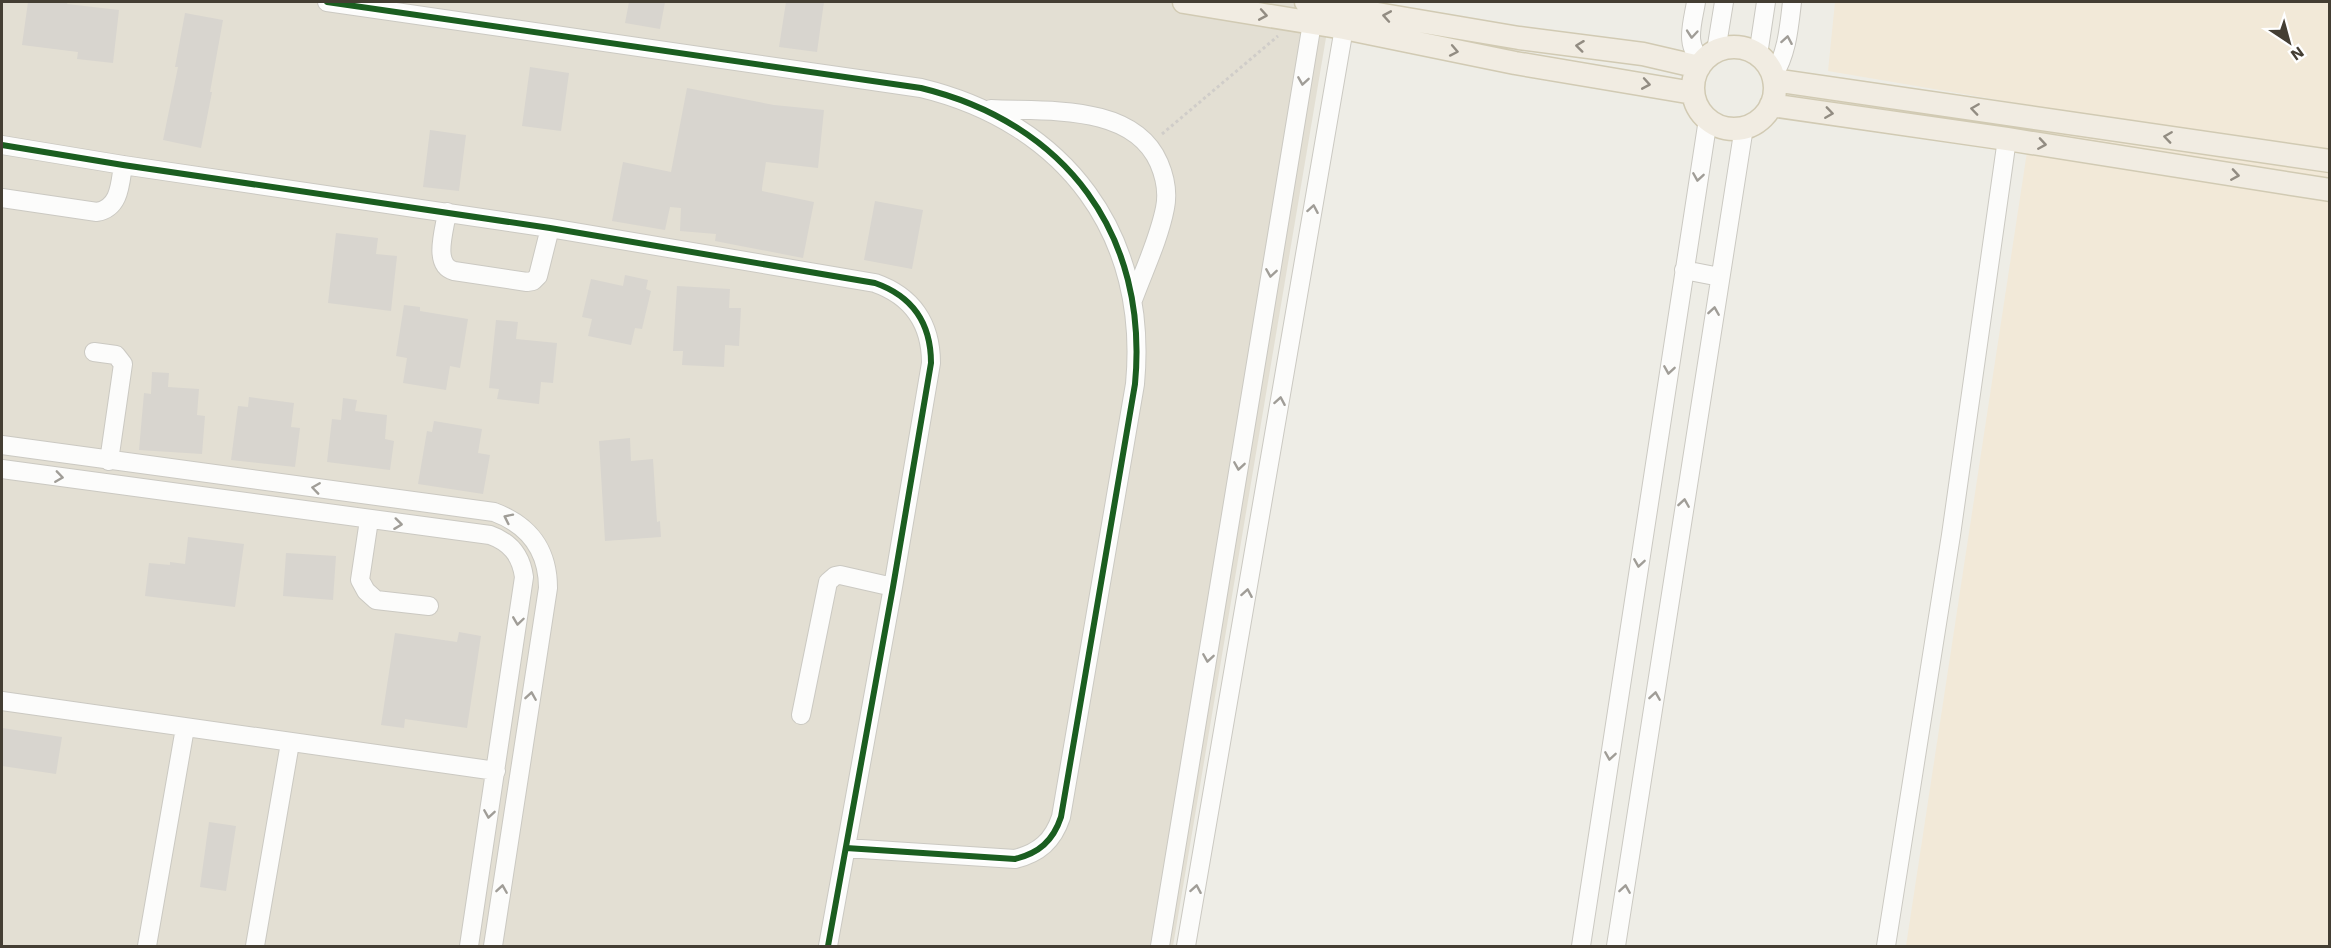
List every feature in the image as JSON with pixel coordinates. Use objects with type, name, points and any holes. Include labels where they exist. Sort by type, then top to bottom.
[{"type":"main road","points":[[1184,2],[1305,15],[1349,13],[1520,38],[1706,60],[1738,48],[1758,55],[1767,65],[1773,78],[1771,105],[1760,119],[1744,127],[1725,128],[1708,119],[1701,112],[1693,93],[1693,84],[1706,60]]},
{"type":"main road","points":[[1349,13],[1515,63],[1693,93]]},
{"type":"main road","points":[[1515,63],[1520,38]]},
{"type":"main road","points":[[1773,78],[2330,161]]},
{"type":"main road","points":[[1771,105],[2007,139],[2330,190]]},
{"type":"street","points":[[327,2],[921,88],[955,96],[1017,127],[1039,142],[1077,180],[1093,201],[1115,240],[1127,274],[1134,300],[1138,353],[1135,384],[1063,805],[1056,829],[1040,850],[1015,859],[846,848]]},
{"type":"street","points":[[1696,2],[1691,45],[1698,57],[1706,60],[1724,2]]},
{"type":"street","points":[[1758,55],[1766,2]]},
{"type":"street","points":[[1773,78],[1786,47],[1792,2]]},
{"type":"street","points":[[1186,946],[1349,13]]},
{"type":"street","points":[[1160,946],[1305,15]]},
{"type":"street","points":[[982,108],[1106,118],[1130,128],[1149,145],[1162,169],[1165,182],[1165,202],[1161,221],[1134,300]]},
{"type":"street","points":[[1581,946],[1708,119]]},
{"type":"street","points":[[1616,946],[1744,127]]},
{"type":"street","points":[[1886,946],[1951,535],[2007,139]]},
{"type":"street","points":[[2,145],[550,228],[875,283],[894,291],[911,304],[925,326],[929,338],[931,363],[828,946]]},
{"type":"street","points":[[2,198],[103,211],[115,201],[123,165]]},
{"type":"street","points":[[447,212],[441,258],[446,267],[454,271],[510,280],[527,282],[533,281],[538,276],[550,228]]},
{"type":"street","points":[[1684,270],[1720,277]]},
{"type":"street","points":[[94,352],[116,355],[123,364],[109,461]]},
{"type":"street","points":[[2,445],[494,512],[519,524],[536,542],[546,564],[548,588],[493,946]]},
{"type":"street","points":[[2,469],[489,536],[506,543],[519,557],[524,577],[469,946]]},
{"type":"street","points":[[369,520],[360,580],[366,591],[376,600],[429,606]]},
{"type":"street","points":[[801,715],[828,582],[840,575],[893,587]]},
{"type":"street","points":[[2,701],[496,771]]},
{"type":"street","points":[[147,946],[185,728]]},
{"type":"street","points":[[255,946],[290,743]]},
{"type":"path","points":[[1149,145],[1305,15]]},
{"type":"shaded area","points":[[2,2],[1332,2],[1173,946],[2,946]]},
{"type":"shaded area","points":[[1835,2],[2329,2],[2329,946],[1906,946],[2034,106],[1828,71]]},
{"type":"building","points":[[28,2],[68,2],[67,4],[119,10],[113,63],[77,59],[78,52],[22,45]]},
{"type":"building","points":[[629,2],[665,2],[660,29],[625,23]]},
{"type":"building","points":[[786,2],[824,2],[817,52],[779,47]]},
{"type":"building","points":[[185,13],[223,20],[201,148],[163,140],[178,67],[175,67]]},
{"type":"building","points":[[530,67],[569,73],[561,131],[522,126]]},
{"type":"building","points":[[687,88],[774,105],[824,110],[818,168],[766,162],[762,188],[762,191],[814,202],[803,258],[715,241],[716,234],[680,231],[681,208],[670,207],[665,230],[612,221],[623,162],[671,172]]},
{"type":"building","points":[[430,130],[466,135],[459,191],[423,187]]},
{"type":"building","points":[[875,201],[923,210],[912,269],[864,260]]},
{"type":"building","points":[[336,233],[378,238],[376,254],[397,256],[391,311],[328,303]]},
{"type":"building","points":[[625,275],[648,280],[646,289],[651,291],[642,329],[635,328],[631,345],[588,336],[592,319],[582,317],[591,279],[623,286]]},
{"type":"building","points":[[677,286],[730,289],[729,308],[741,308],[739,346],[725,345],[724,367],[682,365],[683,351],[673,351]]},
{"type":"building","points":[[404,305],[420,307],[420,311],[468,319],[460,368],[450,366],[446,390],[403,383],[407,358],[396,356]]},
{"type":"building","points":[[496,320],[518,322],[516,339],[557,343],[553,383],[541,382],[539,404],[497,399],[499,389],[489,388]]},
{"type":"building","points":[[152,372],[169,373],[168,387],[199,389],[197,415],[205,416],[202,454],[139,450],[144,393],[151,394]]},
{"type":"building","points":[[249,397],[294,403],[291,427],[300,428],[295,467],[231,460],[238,406],[248,407]]},
{"type":"building","points":[[343,398],[357,400],[355,411],[387,415],[385,439],[394,441],[390,470],[327,462],[332,419],[341,420]]},
{"type":"building","points":[[434,421],[482,429],[478,453],[490,455],[483,494],[418,484],[427,431],[432,432]]},
{"type":"building","points":[[630,438],[631,461],[653,459],[657,522],[660,521],[661,537],[605,541],[599,441]]},
{"type":"building","points":[[188,537],[244,544],[235,607],[145,596],[149,563],[185,564]]},
{"type":"building","points":[[286,553],[336,556],[333,600],[283,596]]},
{"type":"building","points":[[459,632],[481,636],[467,728],[405,719],[404,728],[381,725],[395,633],[457,642]]},
{"type":"building","points":[[2,728],[62,737],[56,774],[2,766]]},
{"type":"building","points":[[209,822],[236,826],[226,891],[200,887]]},
{"type":"cycle path","points":[[327,2],[921,88],[972,105],[1018,128],[1056,158],[1088,193],[1112,234],[1128,280],[1136,330],[1135,384],[1061,817],[1054,833],[1044,845],[1015,859],[846,848]]},
{"type":"cycle path","points":[[2,145],[550,228],[875,283],[899,295],[909,303],[923,324],[930,349],[931,363],[828,946]]}]
